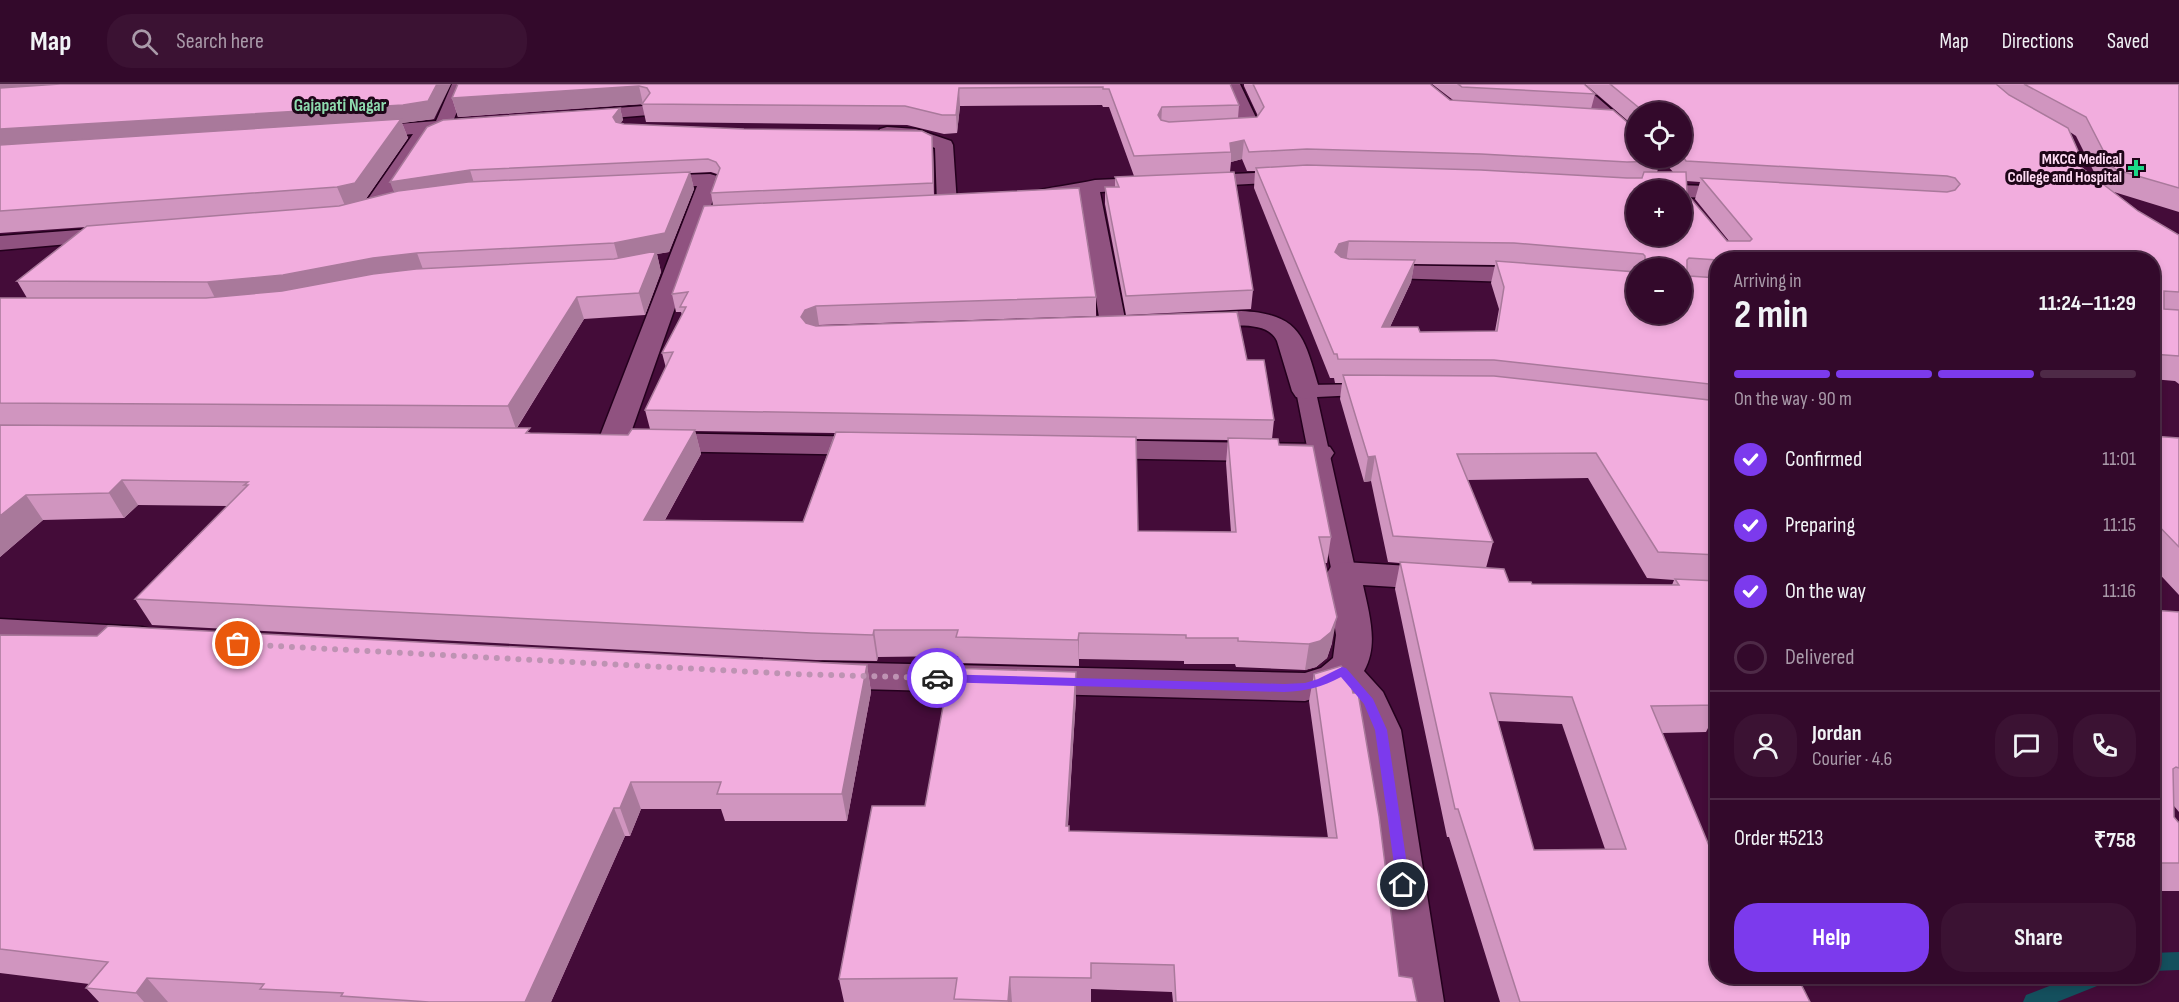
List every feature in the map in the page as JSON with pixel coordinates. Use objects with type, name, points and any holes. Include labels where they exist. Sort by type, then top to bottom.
[{"type":"street","points":[[403,201],[364,212],[423,133],[443,124],[460,84]]},
{"type":"street","points":[[1572,84],[1626,130]]},
{"type":"street","points":[[1202,131],[1248,130],[1251,126],[1233,85],[1212,88]]},
{"type":"street","points":[[554,117],[643,111],[627,129],[637,129]]},
{"type":"street","points":[[1581,119],[1616,121]]},
{"type":"street","points":[[340,135],[410,130],[443,124],[488,122]]},
{"type":"street","points":[[872,133],[929,136],[944,145],[957,203],[925,205]]},
{"type":"street","points":[[1016,199],[1067,193],[1089,187],[1317,177]]},
{"type":"street","points":[[628,183],[710,180],[708,215],[681,259],[601,441],[900,446]]},
{"type":"street","points":[[1089,187],[1113,324]]},
{"type":"street","points":[[1621,190],[1626,190]]},
{"type":"street","points":[[1692,192],[1765,194]]},
{"type":"street","points":[[0,243],[137,232]]},
{"type":"street","points":[[650,265],[681,259]]},
{"type":"street","points":[[1346,272],[1509,274],[1567,279]]},
{"type":"street","points":[[1173,322],[1256,319],[1276,324],[1287,334],[1306,391]]},
{"type":"street","points":[[1068,449],[1319,453]]},
{"type":"street","points":[[792,674],[1284,688],[1314,685],[1334,677],[1345,668],[1353,656],[1354,643],[1344,573],[1472,581]]},
{"type":"street","points":[[0,631],[178,641]]},
{"type":"street","points":[[1345,668],[1369,702],[1381,730],[1419,1002]]},
{"type":"lane","points":[[1344,573],[1306,391],[1393,390]]},
{"type":"building","points":[[60,84],[437,84],[428,101],[403,105],[0,129],[0,88]]},
{"type":"building","points":[[458,84],[1230,84],[1239,105],[1162,107],[1158,115],[1161,120],[1169,122],[1257,117],[1264,107],[1253,84],[1430,84],[1450,100],[1613,110],[1626,121],[1626,162],[1481,154],[1307,149],[1249,152],[1244,140],[1230,143],[1231,152],[1134,156],[1109,89],[1103,89],[1103,87],[959,88],[956,115],[942,115],[905,106],[642,104],[650,93],[647,88],[639,86],[452,98]]},
{"type":"building","points":[[1458,84],[1584,84],[1595,94],[1462,87]]},
{"type":"building","points":[[1610,84],[1996,84],[2009,95],[2068,128],[2082,160],[2065,155],[2138,211],[2179,235],[2179,292],[2164,291],[2164,309],[2179,310],[2179,356],[2160,355],[2160,252],[1710,252],[1710,259],[1645,258],[1643,254],[1514,243],[1349,241],[1339,244],[1335,252],[1341,257],[1415,260],[1382,327],[1418,327],[1420,332],[1497,331],[1504,287],[1496,261],[1626,271],[1626,324],[1692,324],[1692,276],[1710,277],[1710,384],[1494,360],[1338,359],[1256,168],[1307,165],[1481,170],[1627,178],[1642,178],[1644,172],[1686,172],[1686,180],[1626,180],[1626,246],[1692,246],[1692,200],[1727,241],[1750,241],[1752,239],[1701,178],[1947,192],[1955,190],[1960,184],[1955,178],[1692,161],[1692,102],[1632,102]]},
{"type":"building","name":"MKCG Medical College and Hospital","points":[[2024,84],[2179,84],[2179,188],[2117,170],[2107,163],[2106,156],[2086,117]]},
{"type":"building","points":[[620,108],[613,117],[616,122],[624,124],[744,129],[922,131],[932,136],[933,183],[711,193],[720,168],[716,162],[708,159],[470,170],[390,182],[427,127],[443,120]]},
{"type":"building","points":[[401,119],[355,183],[337,187],[0,211],[0,145]]},
{"type":"building","points":[[690,172],[665,233],[614,243],[417,253],[373,258],[283,275],[207,282],[17,281],[87,226],[339,206],[398,191],[468,182]]},
{"type":"building","points":[[1234,172],[1253,290],[1126,296],[1105,187],[1119,187],[1115,177]]},
{"type":"building","points":[[1079,188],[1096,297],[816,306],[805,310],[801,317],[806,323],[816,326],[1237,312],[1247,360],[1264,360],[1274,420],[645,410],[673,352],[662,353],[686,307],[680,307],[688,292],[672,294],[704,206]]},
{"type":"building","points":[[656,251],[639,293],[577,297],[508,406],[0,403],[0,298],[206,298],[282,291],[373,274],[416,269],[614,259]]},
{"type":"building","points":[[1343,375],[1494,376],[1710,400],[1710,555],[1658,552],[1596,453],[1457,454],[1493,542],[1393,536],[1375,456],[1368,457]]},
{"type":"building","points":[[0,425],[530,428],[526,433],[628,435],[632,429],[695,430],[644,520],[803,522],[836,432],[1136,437],[1138,531],[1236,532],[1228,438],[1278,439],[1279,445],[1313,446],[1331,537],[1319,537],[1337,617],[1331,632],[1320,641],[1309,644],[1238,641],[1238,638],[1186,638],[1186,635],[1079,633],[1078,640],[956,637],[958,630],[874,630],[873,635],[811,633],[135,599],[248,485],[244,485],[248,482],[122,480],[109,493],[26,495],[0,516]]},
{"type":"building","points":[[2160,437],[2179,438],[2179,547],[2160,527]]},
{"type":"building","points":[[1400,562],[1504,569],[1509,582],[1531,582],[1532,584],[1679,585],[1675,579],[1710,581],[1710,705],[1651,706],[1710,848],[1710,984],[1801,984],[1810,1002],[1520,1002],[1458,809],[1455,809]],"holes":[[[1490,693],[1572,697],[1626,849],[1534,850]]]},
{"type":"building","points":[[2160,611],[2179,612],[2179,768],[2173,769],[2174,817],[2179,823],[2179,863],[2160,863]]},
{"type":"building","points":[[108,626],[867,665],[842,794],[717,794],[721,782],[631,782],[620,808],[614,808],[525,1002],[429,1002],[341,996],[343,993],[260,989],[264,984],[147,978],[136,993],[86,988],[108,962],[0,949],[0,635],[97,636]]},
{"type":"building","points":[[1341,666],[1349,676],[1353,693],[1358,693],[1379,816],[1399,976],[1412,978],[1417,1002],[1176,1002],[1174,965],[1091,963],[1091,978],[1010,977],[1008,1001],[954,999],[957,978],[839,979],[872,806],[925,806],[950,668],[1076,672],[1066,826],[1069,826],[1069,831],[1337,838],[1314,674]]},
{"type":"waterway","points":[[2160,962],[2179,961]]},
{"type":"waterway","points":[[2033,1002],[2079,984]]},
{"type":"way so far","points":[[238,644],[793,674],[937,678]]},
{"type":"place","name":"MKCG Medical College and Hospital","points":[[2136,168]]},
{"type":"district","name":"Gajapati Nagar","points":[[340,105]]},
{"type":"route","points":[[937,678],[1284,688],[1305,687],[1334,677],[1342,671],[1369,702],[1381,730],[1403,885]]}]
